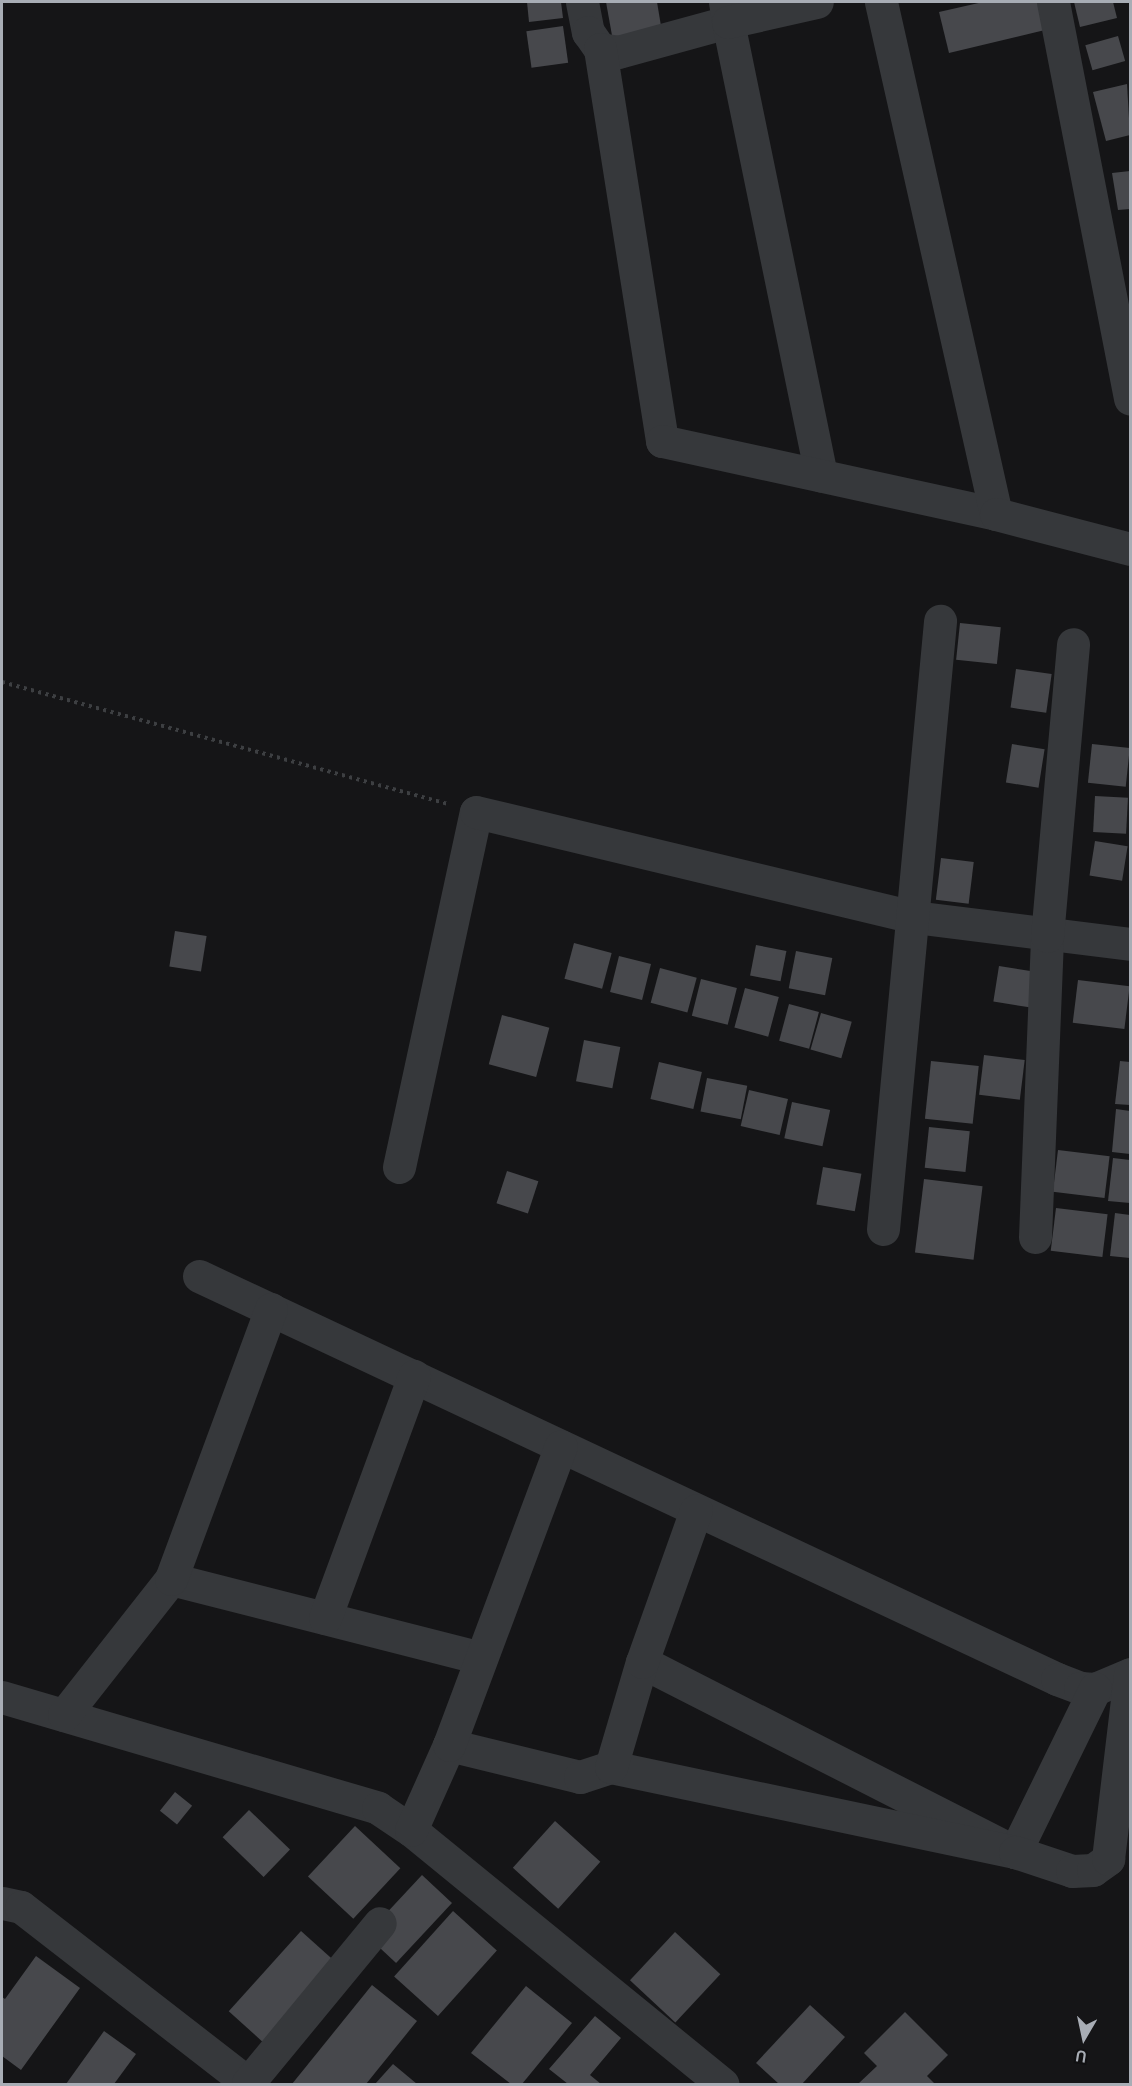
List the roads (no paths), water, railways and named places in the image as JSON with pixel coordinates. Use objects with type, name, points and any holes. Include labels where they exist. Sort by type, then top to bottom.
[{"type":"street","points":[[582,2],[588,32],[600,49],[662,441],[996,514],[1131,549]]},
{"type":"street","points":[[600,49],[618,52],[726,12],[817,2]]},
{"type":"street","points":[[881,2],[996,514]]},
{"type":"street","points":[[1053,2],[1131,399]]},
{"type":"street","points":[[726,12],[821,476]]},
{"type":"street","points":[[883,1229],[940,621]]},
{"type":"street","points":[[1035,1237],[1047,936],[1073,644]]},
{"type":"street","points":[[399,1167],[476,812],[914,917],[1047,936],[1131,944]]},
{"type":"street","points":[[199,1276],[1058,1680],[1080,1689],[1095,1689],[1130,1674],[1108,1859],[1093,1870],[1072,1871],[1015,1852],[612,1767],[580,1777],[543,1771],[449,1745]]},
{"type":"street","points":[[64,1715],[171,1579],[271,1309]]},
{"type":"street","points":[[324,1618],[414,1376]]},
{"type":"street","points":[[411,1830],[449,1745],[561,1446]]},
{"type":"street","points":[[612,1767],[642,1662],[696,1509]]},
{"type":"street","points":[[171,1579],[481,1658]]},
{"type":"street","points":[[642,1662],[1015,1852]]},
{"type":"street","points":[[1015,1852],[1095,1689]]},
{"type":"street","points":[[2,1697],[346,1796],[378,1808],[411,1830],[722,2085]]},
{"type":"street","points":[[2,1903],[21,1907],[248,2084],[380,1923]]}]
